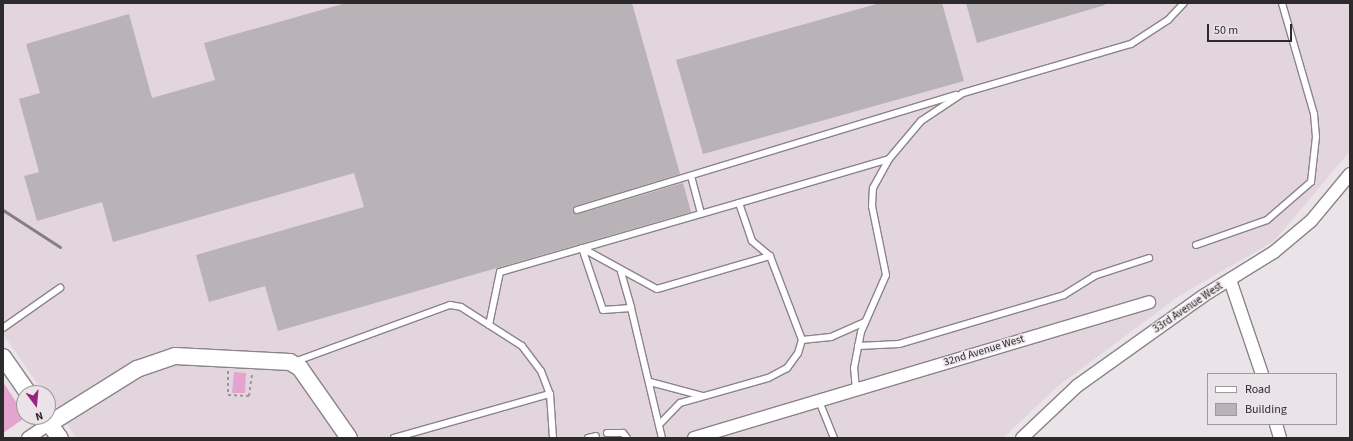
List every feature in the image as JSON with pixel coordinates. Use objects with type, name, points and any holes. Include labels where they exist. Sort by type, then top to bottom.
[{"type":"street","name":"33rd Avenue West","points":[[1022,438],[1077,386],[1230,280],[1274,252],[1311,221],[1350,174]]},
{"type":"street","points":[[1230,280],[1262,373]]},
{"type":"street","name":"32nd Avenue West","points":[[694,438],[1149,302]]},
{"type":"street","points":[[56,415],[137,369],[175,356],[294,362],[349,438]]},
{"type":"street","points":[[3,357],[22,385]]},
{"type":"street","points":[[28,438],[42,425]]},
{"type":"street","points":[[51,425],[60,438]]},
{"type":"street","points":[[1276,425],[1280,438]]},
{"type":"lane","points":[[577,210],[963,93],[1131,44],[1168,20],[1184,3]]},
{"type":"lane","points":[[1196,245],[1267,220],[1311,182],[1316,137],[1314,114],[1282,3]]},
{"type":"lane","points":[[856,390],[854,368],[858,346],[865,322],[886,275],[872,206],[873,188],[889,159],[921,121],[963,93]]},
{"type":"lane","points":[[489,325],[498,273],[889,159]]},
{"type":"lane","points":[[690,176],[701,214]]},
{"type":"lane","points":[[661,423],[680,403],[787,368],[802,340],[770,256],[752,241],[739,203]]},
{"type":"lane","points":[[582,248],[621,272],[657,289],[770,256]]},
{"type":"lane","points":[[582,248],[603,310],[631,308]]},
{"type":"lane","points":[[858,346],[899,344],[1064,295],[1094,276],[1150,258]]},
{"type":"lane","points":[[621,272],[661,423],[662,438]]},
{"type":"lane","points":[[3,328],[60,288]]},
{"type":"lane","points":[[294,362],[450,305],[462,307],[522,346],[541,371],[550,394],[554,438]]},
{"type":"lane","points":[[802,340],[831,337],[865,322]]},
{"type":"lane","points":[[650,382],[705,396]]},
{"type":"lane","points":[[394,438],[550,394]]},
{"type":"lane","points":[[819,401],[834,438]]},
{"type":"lane","points":[[607,433],[623,433],[627,438]]},
{"type":"lane","points":[[588,438],[596,436]]},
{"type":"path","points":[[228,367],[228,395],[249,396],[253,368]]},
{"type":"shaded area","points":[[3,3],[1350,3],[1350,151],[1274,241],[1179,296],[1058,386],[1003,438],[76,438],[56,406],[56,385],[38,385],[3,334]]},
{"type":"shaded area","points":[[234,372],[246,373],[245,393],[232,393]]},
{"type":"shaded area","points":[[3,382],[16,402],[16,424],[3,433]]},
{"type":"building","points":[[346,3],[632,3],[680,174],[576,206],[573,211],[578,214],[683,183],[691,212],[278,331],[265,286],[209,302],[196,255],[364,207],[354,173],[113,242],[102,202],[37,221],[24,176],[39,172],[19,99],[40,93],[26,44],[129,14],[152,98],[215,80],[204,43]]},
{"type":"building","points":[[880,3],[942,3],[964,81],[703,154],[676,60]]},
{"type":"building","points":[[966,3],[1104,3],[1105,5],[977,43]]},
{"type":"railway","points":[[3,210],[60,247]]}]
